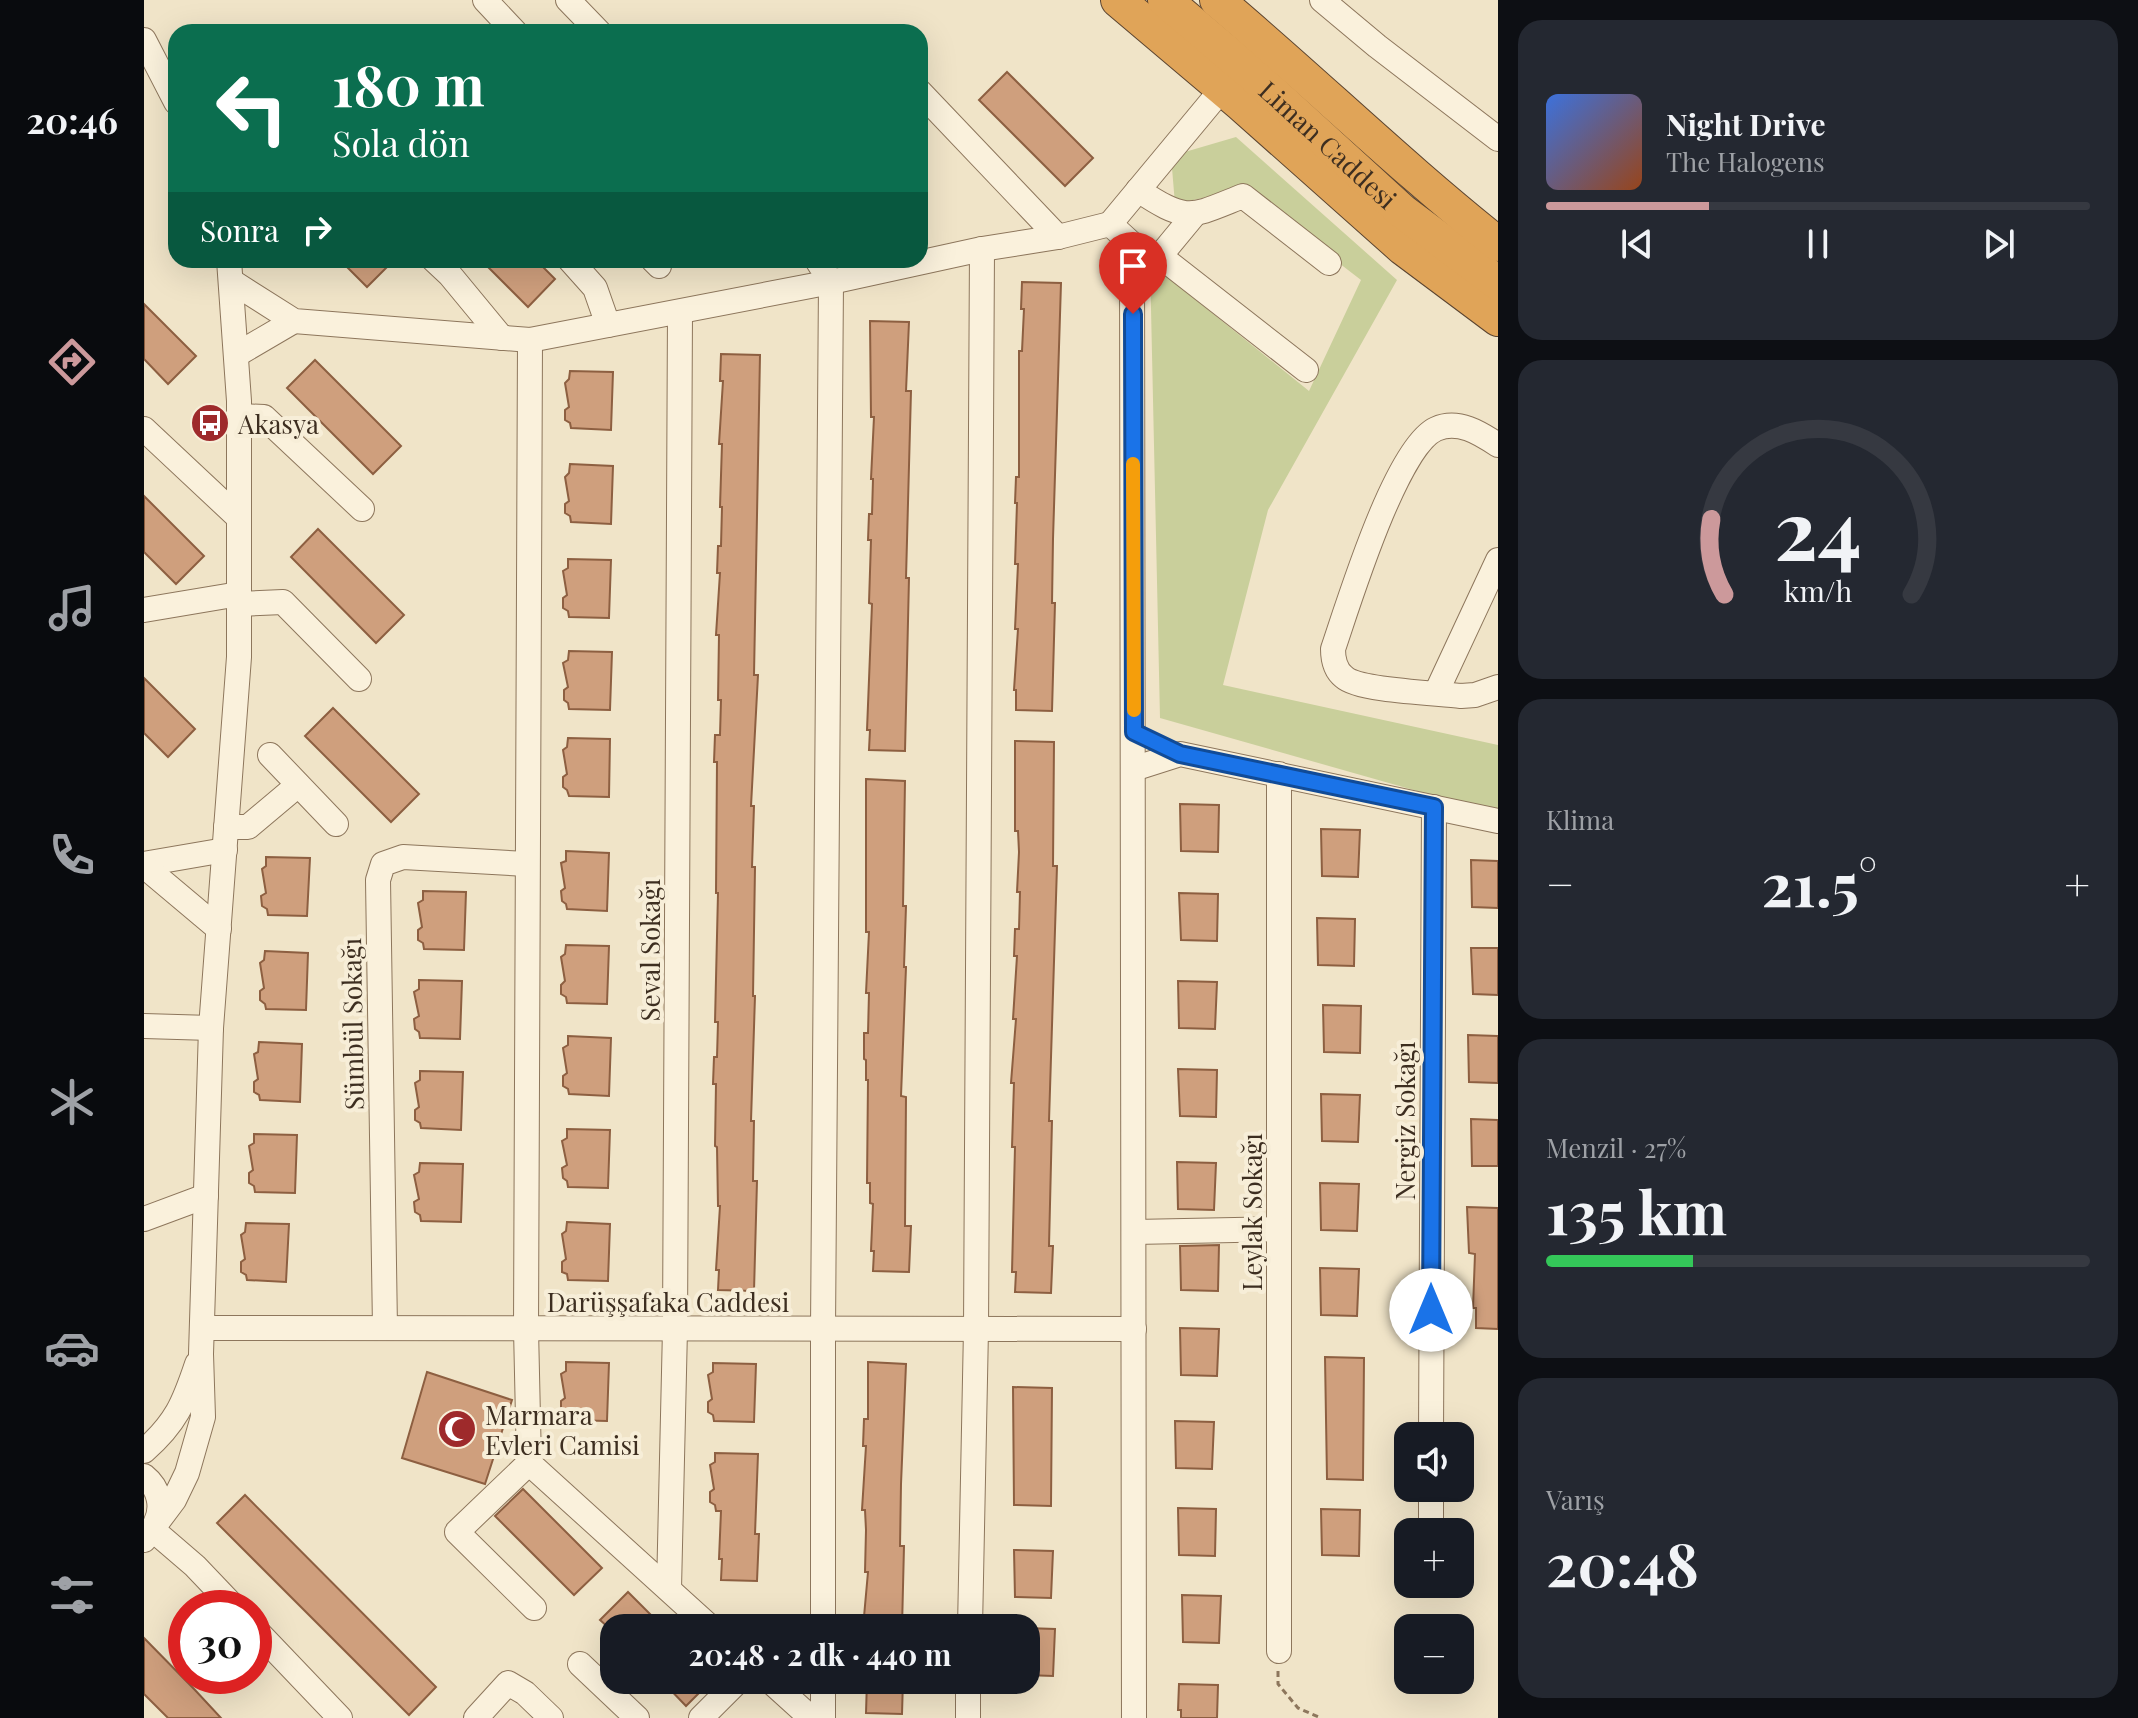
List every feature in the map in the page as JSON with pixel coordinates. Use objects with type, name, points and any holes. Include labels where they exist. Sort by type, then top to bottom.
[{"type":"highway","points":[[1118,0],[1236,80],[1321,176],[1403,248],[1498,319]]},
{"type":"highway","name":"Liman Caddesi","points":[[1165,0],[1236,80],[1498,283]]},
{"type":"highway","name":"Liman Caddesi","points":[[1217,0],[1435,194],[1498,244]]},
{"type":"highway","points":[[1321,176],[1402,211]]},
{"type":"street","points":[[485,0],[508,24]]},
{"type":"street","points":[[568,0],[591,24]]},
{"type":"street","points":[[1322,0],[1498,139]]},
{"type":"street","points":[[144,40],[168,86]]},
{"type":"street","points":[[928,261],[1058,237],[1110,224],[1236,80]]},
{"type":"street","points":[[928,100],[1058,237]]},
{"type":"street","points":[[1138,190],[1164,207],[1193,216]]},
{"type":"street","points":[[1160,256],[1193,216],[1243,196],[1329,263]]},
{"type":"street","points":[[1110,224],[1132,249],[1160,256],[1306,370]]},
{"type":"street","points":[[970,1614],[976,1329],[982,249]]},
{"type":"street","points":[[1132,249],[1134,1718]]},
{"type":"street","points":[[443,268],[502,338]]},
{"type":"street","points":[[577,268],[595,288],[608,325]]},
{"type":"street","points":[[822,268],[831,282],[823,1614]]},
{"type":"street","points":[[230,271],[294,321],[530,340],[895,268]]},
{"type":"street","points":[[147,1536],[174,1500],[187,1473],[203,1417],[201,1354],[211,1028],[239,657],[239,416],[230,271]]},
{"type":"street","name":"Seval Sokağı","points":[[669,1589],[675,1329],[680,312]]},
{"type":"street","points":[[236,355],[294,321]]},
{"type":"street","points":[[530,340],[526,1329],[529,1463],[696,1614]]},
{"type":"street","points":[[239,416],[264,417],[362,509]]},
{"type":"street","points":[[1498,445],[1461,426],[1446,426],[1428,434],[1405,465],[1373,531],[1333,649],[1338,671],[1352,683],[1475,695],[1498,687]]},
{"type":"street","points":[[144,429],[239,518]]},
{"type":"street","points":[[1436,693],[1498,560]]},
{"type":"street","points":[[148,603],[239,599],[283,602],[359,679]]},
{"type":"street","points":[[1134,732],[1180,754],[1498,821]]},
{"type":"street","points":[[1133,769],[1180,754]]},
{"type":"street","points":[[270,755],[336,824]]},
{"type":"street","name":"Leylak Sokağı","points":[[1279,774],[1279,1651]]},
{"type":"street","points":[[144,865],[226,838],[248,827],[298,785]]},
{"type":"street","name":"Nergiz Sokağı","points":[[1431,1422],[1434,807]]},
{"type":"street","name":"Sümbül Sokağı","points":[[385,1328],[378,880],[383,864],[403,857],[527,864]]},
{"type":"street","points":[[144,865],[219,929]]},
{"type":"street","points":[[144,1026],[211,1028]]},
{"type":"street","points":[[144,1219],[206,1196]]},
{"type":"street","points":[[1134,1232],[1279,1229]]},
{"type":"street","name":"Darüşşafaka Caddesi","points":[[202,1328],[1134,1329]]},
{"type":"street","points":[[144,1451],[169,1428],[185,1399],[201,1354]]},
{"type":"street","points":[[529,1463],[457,1532],[534,1608]]},
{"type":"street","points":[[144,1476],[157,1492],[160,1505],[158,1518],[147,1536]]},
{"type":"street","points":[[147,1536],[195,1566],[218,1590]]},
{"type":"street","points":[[272,1647],[340,1718]]},
{"type":"street","points":[[580,1664],[637,1718]]},
{"type":"street","points":[[476,1718],[508,1683],[525,1693],[551,1718]]},
{"type":"street","points":[[701,1718],[725,1694]]},
{"type":"street","points":[[784,1694],[811,1718]]},
{"type":"street","points":[[823,1694],[823,1718]]},
{"type":"street","points":[[968,1694],[968,1718]]},
{"type":"path","points":[[1279,1651],[1278,1684],[1298,1708],[1321,1718]]},
{"type":"green space","points":[[1236,137],[1397,280],[1268,510],[1223,685],[1498,745],[1498,814],[1160,718],[1150,263],[1309,391],[1361,280],[1243,189],[1175,204],[1172,168],[1178,154]]},
{"type":"building","points":[[1007,72],[1093,158],[1065,186],[979,100]]},
{"type":"building","points":[[348,268],[386,268],[367,287]]},
{"type":"building","points":[[489,268],[544,268],[555,279],[528,307]]},
{"type":"building","points":[[1022,282],[1061,283],[1053,539],[1052,711],[1016,710],[1014,690],[1018,629],[1015,629],[1018,564],[1015,564],[1015,503],[1016,477],[1019,477],[1019,351],[1022,351],[1024,309],[1021,309]]},
{"type":"building","points":[[144,304],[196,356],[168,384],[144,359]]},
{"type":"building","points":[[870,321],[909,322],[906,391],[911,391],[905,751],[869,750],[870,730],[867,730],[872,604],[869,603],[871,540],[868,540],[869,514],[872,514],[874,417],[871,417]]},
{"type":"building","points":[[721,354],[760,355],[754,675],[758,675],[751,806],[754,806],[755,996],[751,1121],[754,1121],[753,1181],[757,1181],[754,1291],[718,1290],[719,1270],[716,1270],[720,1206],[715,1146],[716,1084],[713,1084],[718,1022],[715,1022],[717,762],[714,762],[715,735],[720,735],[721,700],[718,700],[719,635],[716,635],[722,507],[722,444],[719,444],[723,381],[720,381]]},
{"type":"building","points":[[315,360],[401,446],[373,474],[287,388]]},
{"type":"building","points":[[570,371],[613,372],[611,430],[571,428],[565,420],[565,410],[569,407],[565,383]]},
{"type":"building","points":[[570,464],[613,466],[611,524],[571,522],[570,516],[565,513],[565,504],[569,501],[565,477]]},
{"type":"building","points":[[144,496],[204,556],[176,584],[144,552]]},
{"type":"building","points":[[318,529],[404,615],[376,643],[291,557]]},
{"type":"building","points":[[568,559],[611,560],[609,618],[569,617],[568,611],[563,608],[563,598],[567,595],[563,571],[568,568]]},
{"type":"building","points":[[569,651],[612,652],[610,710],[569,709],[564,700],[564,690],[568,687],[563,663],[568,660]]},
{"type":"building","points":[[144,678],[195,729],[168,757],[144,733]]},
{"type":"building","points":[[333,708],[419,794],[391,822],[305,736]]},
{"type":"building","points":[[568,738],[610,739],[609,797],[569,796],[563,787],[563,777],[567,774],[563,750],[567,747]]},
{"type":"building","points":[[1015,741],[1054,742],[1053,866],[1057,866],[1049,1121],[1052,1121],[1051,1293],[1015,1292],[1016,1272],[1012,1272],[1015,1147],[1012,1147],[1014,1083],[1011,1083],[1016,1019],[1013,1019],[1017,956],[1014,956],[1015,929],[1019,929],[1020,892],[1017,892],[1019,852],[1018,831],[1015,831]]},
{"type":"building","points":[[866,779],[905,781],[903,906],[906,906],[906,967],[901,1096],[906,1097],[905,1226],[911,1226],[909,1272],[873,1271],[874,1251],[871,1251],[873,1204],[870,1203],[870,1183],[867,1183],[868,1080],[864,1059],[869,993],[866,993],[869,932],[866,932]]},
{"type":"building","points":[[1180,804],[1219,805],[1218,852],[1181,851]]},
{"type":"building","points":[[1321,829],[1360,830],[1358,877],[1322,876]]},
{"type":"building","points":[[566,851],[609,853],[607,911],[567,909],[561,891],[565,888],[561,863],[566,861]]},
{"type":"building","points":[[266,857],[310,858],[307,916],[268,915],[267,909],[262,906],[261,896],[266,893],[262,869],[266,866]]},
{"type":"building","points":[[1471,860],[1498,861],[1498,908],[1472,907]]},
{"type":"building","points":[[423,891],[466,892],[464,950],[424,949],[423,943],[418,940],[418,930],[422,927],[418,903],[423,900]]},
{"type":"building","points":[[1179,893],[1218,894],[1217,941],[1181,940]]},
{"type":"building","points":[[1317,918],[1355,919],[1354,966],[1318,965]]},
{"type":"building","points":[[566,945],[609,946],[607,1004],[567,1003],[566,997],[561,994],[561,985],[565,981],[561,957],[565,954]]},
{"type":"building","points":[[1471,948],[1498,948],[1498,995],[1473,994]]},
{"type":"building","points":[[265,951],[308,953],[306,1010],[266,1009],[260,1000],[260,991],[264,988],[260,963],[264,960]]},
{"type":"building","points":[[419,980],[462,981],[460,1039],[420,1038],[414,1019],[419,1016],[414,992],[419,989]]},
{"type":"building","points":[[1178,981],[1217,982],[1215,1029],[1179,1028]]},
{"type":"building","points":[[1323,1005],[1361,1006],[1360,1053],[1324,1052]]},
{"type":"building","points":[[1468,1035],[1498,1036],[1498,1083],[1469,1082]]},
{"type":"building","points":[[568,1036],[611,1038],[609,1096],[569,1094],[563,1086],[563,1076],[567,1073],[563,1048],[568,1045]]},
{"type":"building","points":[[259,1042],[302,1044],[300,1102],[260,1100],[254,1092],[254,1082],[258,1079],[254,1054],[258,1052]]},
{"type":"building","points":[[1178,1069],[1217,1070],[1216,1117],[1180,1116]]},
{"type":"building","points":[[420,1071],[463,1072],[461,1130],[421,1128],[415,1120],[415,1110],[419,1107],[415,1083],[420,1080]]},
{"type":"building","points":[[1321,1094],[1360,1095],[1358,1142],[1322,1141]]},
{"type":"building","points":[[1471,1119],[1498,1120],[1498,1166],[1472,1166]]},
{"type":"building","points":[[567,1129],[610,1130],[608,1188],[568,1187],[562,1168],[567,1165],[562,1141],[567,1138]]},
{"type":"building","points":[[254,1134],[297,1135],[295,1193],[255,1192],[254,1186],[249,1183],[249,1173],[253,1170],[249,1146],[254,1143]]},
{"type":"building","points":[[1177,1162],[1216,1163],[1214,1210],[1178,1209]]},
{"type":"building","points":[[420,1163],[463,1164],[461,1222],[421,1221],[420,1215],[415,1212],[414,1202],[419,1199],[414,1175],[419,1172]]},
{"type":"building","points":[[1320,1183],[1359,1184],[1357,1231],[1321,1230]]},
{"type":"building","points":[[1467,1207],[1498,1208],[1498,1329],[1476,1328],[1476,1308],[1473,1308],[1475,1254],[1469,1253]]},
{"type":"building","points":[[567,1222],[610,1224],[608,1281],[568,1280],[567,1274],[562,1272],[562,1262],[566,1259],[562,1234],[566,1231]]},
{"type":"building","points":[[246,1223],[289,1224],[286,1282],[247,1280],[241,1272],[241,1262],[245,1259],[241,1235],[245,1232]]},
{"type":"building","points":[[1219,1245],[1218,1291],[1181,1290],[1180,1246]]},
{"type":"building","points":[[1320,1268],[1359,1269],[1357,1316],[1321,1315]]},
{"type":"building","points":[[1180,1328],[1219,1329],[1217,1376],[1181,1375]]},
{"type":"building","points":[[1325,1357],[1364,1358],[1363,1480],[1327,1479]]},
{"type":"building","points":[[566,1362],[609,1363],[607,1421],[567,1420],[566,1414],[561,1411],[561,1401],[565,1398],[561,1374],[566,1371]]},
{"type":"building","points":[[868,1362],[906,1364],[900,1546],[904,1546],[902,1614],[864,1614],[868,1572],[865,1572],[865,1510],[862,1510],[866,1446],[863,1446],[864,1419],[868,1419]]},
{"type":"building","points":[[713,1363],[756,1364],[754,1422],[714,1421],[713,1415],[708,1412],[708,1402],[712,1399],[708,1375],[713,1372]]},
{"type":"building","name":"Marmara Evleri Camisi","points":[[427,1372],[512,1400],[485,1484],[402,1458]]},
{"type":"building","points":[[1013,1387],[1052,1388],[1051,1506],[1014,1505]]},
{"type":"building","points":[[1175,1421],[1214,1422],[1212,1469],[1176,1468]]},
{"type":"building","points":[[715,1453],[758,1454],[757,1581],[721,1580],[721,1511],[716,1511],[715,1505],[710,1502],[710,1492],[714,1489],[710,1465],[715,1462]]},
{"type":"building","points":[[523,1489],[602,1568],[574,1595],[495,1516]]},
{"type":"building","points":[[245,1495],[436,1687],[409,1715],[217,1523]]},
{"type":"building","points":[[1178,1508],[1216,1509],[1215,1556],[1179,1555]]},
{"type":"building","points":[[1321,1509],[1360,1510],[1359,1556],[1322,1555]]},
{"type":"building","points":[[1014,1550],[1053,1551],[1051,1598],[1015,1597]]},
{"type":"building","points":[[628,1592],[650,1614],[606,1614]]},
{"type":"building","points":[[1182,1595],[1221,1596],[1219,1643],[1183,1642]]},
{"type":"building","points":[[1040,1628],[1055,1629],[1053,1676],[1040,1676]]},
{"type":"building","points":[[144,1638],[168,1662],[168,1694],[199,1694],[221,1718],[168,1718],[144,1694]]},
{"type":"building","points":[[1179,1684],[1218,1685],[1217,1718],[1181,1718],[1181,1710],[1178,1710]]},
{"type":"building","points":[[674,1694],[698,1694],[686,1706]]},
{"type":"building","points":[[867,1694],[903,1694],[902,1714],[866,1713]]},
{"type":"slow traffic","points":[[1133,464],[1134,710]]},
{"type":"place","name":"Akasya","points":[[210,423]]},
{"type":"place","name":"Marmara Evleri Camisi","points":[[457,1429]]},
{"type":"route","points":[[1133,314],[1134,732],[1180,754],[1434,807],[1431,1310]]}]
